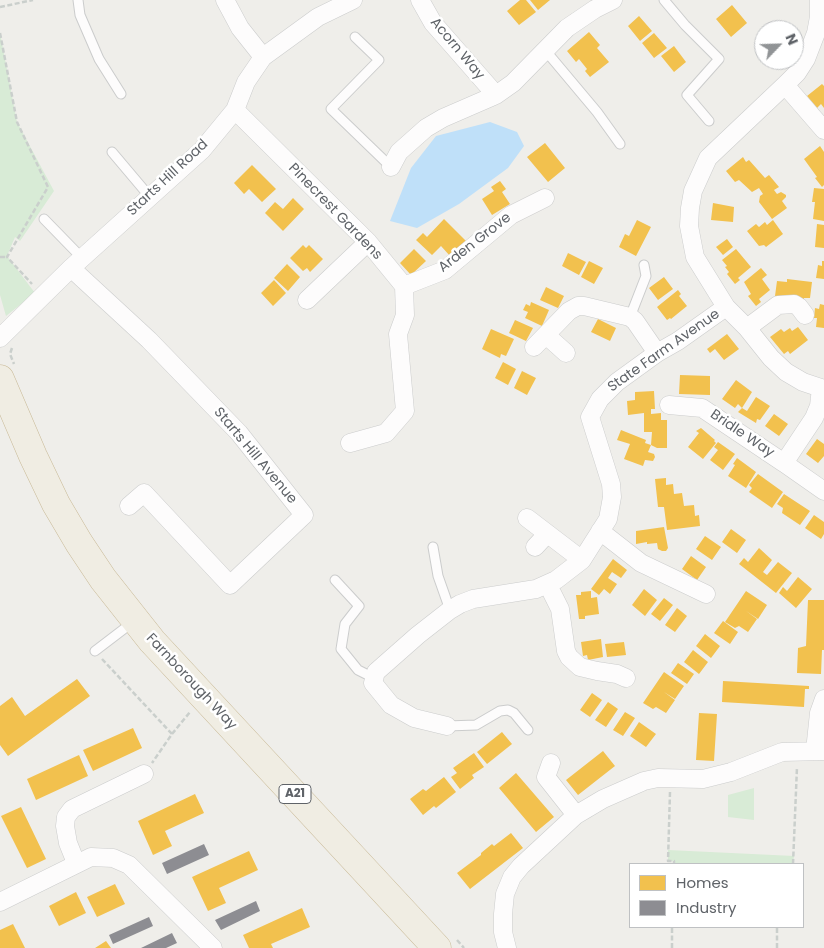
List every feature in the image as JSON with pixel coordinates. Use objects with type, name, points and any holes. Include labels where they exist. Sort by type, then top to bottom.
[{"type":"highway","name":"Farnborough Way","points":[[9,375],[34,456],[68,526],[103,579],[135,620],[203,696],[444,941]]},
{"type":"street","points":[[225,0],[240,28],[263,57]]},
{"type":"street","name":"Starts Hill Road","points":[[7,340],[43,296],[76,263],[202,150],[235,110],[246,82],[263,57],[318,17],[352,0]]},
{"type":"street","name":"Acorn Way","points":[[420,0],[433,24],[496,95]]},
{"type":"street","points":[[391,167],[399,152],[426,128],[443,118],[496,95],[513,83],[567,28],[595,8],[613,0]]},
{"type":"street","points":[[819,0],[819,17],[812,46],[797,73],[708,158],[693,191],[690,208],[690,226],[695,257],[726,307],[786,372],[803,382],[822,388]]},
{"type":"street","points":[[785,85],[824,130]]},
{"type":"street","name":"Pinecrest Gardens","points":[[235,110],[368,242],[404,286]]},
{"type":"street","name":"Arden Grove","points":[[404,286],[445,270],[510,214],[545,198]]},
{"type":"street","points":[[307,300],[368,242]]},
{"type":"street","name":"Starts Hill Avenue","points":[[76,263],[240,433],[304,515],[230,585],[144,493],[130,506]]},
{"type":"street","points":[[350,444],[386,433],[405,411],[398,334],[405,315],[404,286]]},
{"type":"street","points":[[747,328],[778,305],[794,304],[799,306],[805,315]]},
{"type":"street","points":[[566,354],[540,341],[569,311],[578,306],[630,317],[657,353]]},
{"type":"street","name":"State Farm Avenue","points":[[375,675],[418,635],[450,610],[473,599],[536,590],[556,580],[582,560],[608,519],[612,496],[611,484],[590,417],[600,399],[606,392],[657,353],[678,341],[726,307]]},
{"type":"street","name":"Bridle Way","points":[[784,462],[814,418],[819,406],[822,388]]},
{"type":"street","name":"Bridle Way","points":[[669,405],[702,408],[824,491]]},
{"type":"street","points":[[527,518],[582,560]]},
{"type":"street","points":[[600,532],[641,563],[706,594]]},
{"type":"street","points":[[535,548],[547,534]]},
{"type":"street","points":[[548,585],[560,609],[566,651],[569,657],[580,667],[617,674],[626,678]]},
{"type":"street","points":[[375,675],[375,687],[396,708],[414,718],[447,726]]},
{"type":"street","points":[[507,948],[503,932],[503,914],[505,894],[512,877],[521,866],[576,815],[603,799],[644,781],[658,778],[703,779],[731,772],[782,752],[812,751],[819,713],[824,699]]},
{"type":"street","points":[[551,763],[546,777],[576,815]]},
{"type":"street","points":[[76,863],[68,843],[65,826],[66,817],[72,809],[144,774]]},
{"type":"street","points":[[0,902],[91,857],[102,856],[121,860],[129,865],[213,948]]},
{"type":"lane","points":[[78,0],[80,15],[99,59],[121,94]]},
{"type":"lane","points":[[664,0],[685,25],[719,59],[687,95],[708,120]]},
{"type":"lane","points":[[355,37],[378,60],[332,109],[391,167]]},
{"type":"lane","points":[[545,50],[597,112],[620,144]]},
{"type":"lane","points":[[112,152],[150,196]]},
{"type":"lane","points":[[44,218],[76,263]]},
{"type":"lane","points":[[630,317],[646,276],[644,265]]},
{"type":"lane","points":[[434,547],[438,576],[450,610]]},
{"type":"lane","points":[[335,580],[359,606],[345,624],[341,649],[358,670],[375,675]]},
{"type":"lane","points":[[95,651],[135,620]]},
{"type":"lane","points":[[447,726],[476,725],[500,711],[508,710],[514,713],[528,730]]},
{"type":"path","points":[[0,7],[33,0]]},
{"type":"path","points":[[0,34],[18,122],[48,187],[7,256]]},
{"type":"path","points":[[0,257],[7,256]]},
{"type":"path","points":[[7,256],[43,296]]},
{"type":"path","points":[[7,340],[10,354],[9,375]]},
{"type":"path","points":[[95,651],[172,734]]},
{"type":"path","points":[[144,774],[172,734],[203,696]]},
{"type":"path","points":[[793,863],[812,751]]},
{"type":"path","points":[[670,778],[668,861],[674,861],[674,863]]},
{"type":"path","points":[[672,928],[672,948]]},
{"type":"path","points":[[777,928],[777,948]]},
{"type":"path","points":[[444,941],[464,948]]},
{"type":"green space","points":[[0,33],[17,122],[54,191],[20,241],[15,237],[7,256],[35,293],[6,316],[0,295]]},
{"type":"green space","points":[[754,788],[754,820],[728,817],[728,795]]},
{"type":"green space","points":[[668,850],[794,856],[793,863],[674,863],[674,861],[668,861]]},
{"type":"water","points":[[490,122],[517,132],[524,146],[508,168],[459,204],[417,228],[390,221],[411,168],[436,136]]},
{"type":"building: Homes","points":[[520,0],[526,0],[536,12],[519,25],[507,11]]},
{"type":"building: Homes","points":[[530,0],[550,0],[538,10]]},
{"type":"building: Homes","points":[[732,5],[747,23],[731,37],[716,19]]},
{"type":"building: Homes","points":[[639,16],[652,31],[640,41],[628,26]]},
{"type":"building: Homes","points":[[589,32],[600,45],[597,48],[609,62],[590,77],[585,71],[587,69],[579,59],[576,62],[567,51]]},
{"type":"building: Homes","points":[[654,33],[667,48],[654,58],[642,43]]},
{"type":"building: Homes","points":[[674,46],[686,62],[674,72],[661,56]]},
{"type":"building: Homes","points":[[822,84],[824,86],[824,108],[821,104],[817,108],[807,96]]},
{"type":"building: Homes","points":[[545,143],[565,168],[548,182],[527,157]]},
{"type":"building: Homes","points":[[820,146],[824,152],[824,185],[822,187],[804,159]]},
{"type":"building: Homes","points":[[743,157],[746,162],[749,160],[765,178],[769,175],[779,187],[774,190],[777,194],[781,192],[786,195],[782,201],[787,208],[772,219],[759,202],[760,196],[763,194],[759,188],[752,192],[739,180],[735,182],[726,171]]},
{"type":"building: Homes","points":[[252,165],[276,189],[262,202],[249,189],[244,194],[234,183]]},
{"type":"building: Homes","points":[[500,181],[506,189],[502,192],[510,204],[492,215],[482,199],[494,191],[491,187]]},
{"type":"building: Homes","points":[[814,188],[824,189],[824,221],[813,219],[815,202],[812,202]]},
{"type":"building: Homes","points":[[293,198],[304,209],[283,231],[265,213],[275,202],[283,209]]},
{"type":"building: Homes","points":[[713,203],[734,207],[733,222],[711,220]]},
{"type":"building: Homes","points":[[444,219],[466,241],[450,256],[441,246],[432,255],[416,240],[423,233],[427,237]]},
{"type":"building: Homes","points":[[637,220],[651,227],[636,256],[619,247],[625,234],[629,236]]},
{"type":"building: Homes","points":[[773,220],[783,234],[766,247],[764,245],[759,246],[747,231],[756,224],[759,227],[765,222],[767,225]]},
{"type":"building: Homes","points":[[817,224],[824,225],[824,248],[815,247]]},
{"type":"building: Homes","points":[[727,239],[733,247],[723,255],[716,247]]},
{"type":"building: Homes","points":[[303,245],[306,248],[309,245],[323,259],[310,272],[307,268],[303,271],[290,258]]},
{"type":"building: Homes","points":[[414,249],[426,261],[411,275],[400,263]]},
{"type":"building: Homes","points":[[736,249],[751,267],[738,278],[740,280],[735,284],[727,274],[729,272],[725,267],[727,266],[722,260]]},
{"type":"building: Homes","points":[[568,253],[586,262],[579,275],[562,266]]},
{"type":"building: Homes","points":[[589,261],[603,268],[594,284],[581,277]]},
{"type":"building: Homes","points":[[822,261],[824,261],[824,279],[816,278],[818,265],[822,266]]},
{"type":"building: Homes","points":[[287,264],[300,277],[288,291],[274,278]]},
{"type":"building: Homes","points":[[761,268],[767,275],[762,279],[770,290],[759,299],[761,302],[756,306],[748,296],[751,294],[744,282]]},
{"type":"building: Homes","points":[[664,277],[673,289],[658,300],[649,288]]},
{"type":"building: Homes","points":[[787,279],[812,282],[810,298],[804,298],[803,305],[795,298],[775,296],[777,281],[787,282]]},
{"type":"building: Homes","points":[[274,280],[286,293],[273,306],[261,293]]},
{"type":"building: Homes","points":[[546,287],[564,296],[558,308],[540,300]]},
{"type":"building: Homes","points":[[678,290],[681,294],[679,296],[687,306],[667,320],[657,307]]},
{"type":"building: Homes","points":[[531,302],[549,310],[542,326],[525,318],[528,312],[523,310],[526,304],[530,306]]},
{"type":"building: Homes","points":[[820,304],[824,305],[824,328],[816,327],[817,318],[814,318],[815,308],[819,309]]},
{"type":"building: Homes","points":[[598,319],[616,328],[610,341],[591,332]]},
{"type":"building: Homes","points":[[515,320],[533,328],[526,341],[509,333]]},
{"type":"building: Homes","points":[[798,327],[808,340],[790,354],[788,351],[784,354],[770,337],[781,329],[784,332],[790,328],[792,331]]},
{"type":"building: Homes","points":[[491,329],[514,339],[506,356],[501,354],[500,358],[482,349]]},
{"type":"building: Homes","points":[[727,334],[739,349],[724,360],[715,349],[710,353],[707,349]]},
{"type":"building: Homes","points":[[503,362],[516,369],[508,385],[495,378]]},
{"type":"building: Homes","points":[[522,371],[536,378],[527,395],[514,388]]},
{"type":"building: Homes","points":[[680,375],[710,376],[710,395],[679,394]]},
{"type":"building: Homes","points":[[736,380],[752,392],[742,408],[738,404],[735,408],[722,399]]},
{"type":"building: Homes","points":[[654,391],[655,409],[651,409],[651,414],[661,413],[661,420],[667,420],[667,448],[657,448],[651,445],[652,432],[644,432],[644,413],[628,415],[627,401],[635,400],[635,392]]},
{"type":"building: Homes","points":[[756,397],[770,406],[760,420],[757,419],[756,423],[738,412],[742,408],[747,411]]},
{"type":"building: Homes","points":[[774,414],[788,424],[779,436],[765,426]]},
{"type":"building: Homes","points":[[701,428],[716,443],[703,459],[688,447],[699,433],[696,431]]},
{"type":"building: Homes","points":[[621,430],[646,440],[645,443],[651,445],[648,452],[654,454],[655,457],[653,461],[645,460],[643,466],[624,459],[630,444],[617,440]]},
{"type":"building: Homes","points":[[817,439],[824,444],[824,456],[818,463],[806,454]]},
{"type":"building: Homes","points":[[718,442],[735,454],[723,470],[710,460],[718,450],[714,447]]},
{"type":"building: Homes","points":[[737,458],[756,472],[746,488],[728,476]]},
{"type":"building: Homes","points":[[758,474],[783,492],[772,508],[749,492],[752,488],[749,485]]},
{"type":"building: Homes","points":[[666,478],[666,485],[673,484],[674,494],[682,493],[684,506],[694,505],[695,516],[699,515],[700,526],[667,530],[664,507],[658,507],[655,479]]},
{"type":"building: Homes","points":[[784,494],[810,511],[800,525],[782,513],[783,508],[777,504]]},
{"type":"building: Homes","points":[[814,515],[824,522],[824,534],[821,539],[805,528]]},
{"type":"building: Homes","points":[[664,527],[668,548],[666,551],[658,549],[657,543],[636,544],[636,531]]},
{"type":"building: Homes","points":[[731,529],[746,540],[737,553],[722,542]]},
{"type":"building: Homes","points":[[705,536],[721,547],[712,560],[696,549]]},
{"type":"building: Homes","points":[[759,548],[772,560],[763,572],[767,575],[778,562],[792,573],[776,593],[739,564],[744,558],[748,562]]},
{"type":"building: Homes","points":[[691,556],[706,567],[697,580],[682,569]]},
{"type":"building: Homes","points":[[613,559],[627,570],[621,578],[612,572],[608,578],[617,584],[610,594],[604,589],[599,595],[591,589]]},
{"type":"building: Homes","points":[[798,577],[812,589],[796,608],[779,593],[783,587],[787,591]]},
{"type":"building: Homes","points":[[644,589],[657,600],[645,616],[632,605]]},
{"type":"building: Homes","points":[[591,591],[591,598],[597,597],[599,614],[579,619],[576,595],[581,595],[581,592]]},
{"type":"building: Homes","points":[[746,591],[767,605],[758,619],[746,611],[757,619],[748,632],[739,626],[735,628],[725,622]]},
{"type":"building: Homes","points":[[664,598],[673,605],[660,621],[651,614]]},
{"type":"building: Homes","points":[[808,600],[824,600],[824,650],[822,650],[821,674],[797,673],[798,648],[806,646]]},
{"type":"building: Homes","points":[[677,608],[687,616],[675,632],[665,625]]},
{"type":"building: Homes","points":[[723,621],[738,632],[730,644],[714,633]]},
{"type":"building: Homes","points":[[705,634],[720,646],[711,658],[696,646]]},
{"type":"building: Homes","points":[[601,639],[603,657],[588,660],[587,655],[583,656],[581,642]]},
{"type":"building: Homes","points":[[624,642],[626,655],[607,657],[605,644]]},
{"type":"building: Homes","points":[[693,650],[708,662],[699,674],[684,662]]},
{"type":"building: Homes","points":[[678,663],[694,674],[687,684],[671,673]]},
{"type":"building: Homes","points":[[664,672],[684,686],[675,699],[664,692],[675,700],[666,713],[656,707],[653,709],[643,703]]},
{"type":"building: Homes","points":[[77,679],[90,696],[8,756],[0,745],[0,706],[12,697],[25,716]]},
{"type":"building: Homes","points":[[723,681],[809,686],[809,689],[805,689],[804,707],[722,702]]},
{"type":"building: Homes","points":[[592,693],[602,700],[590,717],[580,710]]},
{"type":"building: Homes","points":[[608,702],[618,709],[606,727],[595,720]]},
{"type":"building: Homes","points":[[625,712],[635,718],[623,736],[613,730]]},
{"type":"building: Homes","points":[[699,713],[717,714],[714,761],[696,760]]},
{"type":"building: Homes","points":[[639,722],[656,734],[646,747],[630,736]]},
{"type":"building: Homes","points":[[133,728],[142,748],[93,771],[83,750]]},
{"type":"building: Homes","points":[[502,732],[512,744],[487,764],[477,752]]},
{"type":"building: Homes","points":[[603,751],[615,766],[578,795],[566,780]]},
{"type":"building: Homes","points":[[474,753],[484,767],[472,775],[474,778],[460,789],[451,777],[457,773],[453,768]]},
{"type":"building: Homes","points":[[79,755],[88,776],[36,800],[27,779]]},
{"type":"building: Homes","points":[[516,773],[554,817],[536,832],[499,788]]},
{"type":"building: Homes","points":[[444,777],[456,792],[436,808],[434,806],[423,815],[410,799],[423,789],[426,791]]},
{"type":"building: Homes","points":[[195,794],[204,813],[165,831],[172,846],[153,855],[138,821]]},
{"type":"building: Homes","points":[[21,807],[46,859],[27,868],[1,816]]},
{"type":"building: Homes","points":[[511,833],[523,848],[470,889],[457,873],[492,844],[494,846]]},
{"type":"building: Homes","points":[[249,851],[258,870],[219,888],[226,903],[208,911],[192,877]]},
{"type":"building: Homes","points":[[115,884],[125,904],[97,917],[87,897]]},
{"type":"building: Homes","points":[[76,892],[86,913],[59,926],[49,906]]},
{"type":"building: Homes","points":[[302,908],[310,927],[271,944],[273,948],[249,948],[243,935]]},
{"type":"building: Homes","points":[[13,924],[25,948],[0,948],[0,930]]},
{"type":"building: Homes","points":[[106,941],[111,948],[95,948]]},
{"type":"building: Industry","points":[[204,844],[209,855],[167,874],[162,863]]},
{"type":"building: Industry","points":[[256,901],[260,911],[221,930],[215,920]]},
{"type":"building: Industry","points":[[149,917],[153,926],[113,944],[109,935]]},
{"type":"building: Industry","points":[[172,933],[177,943],[166,948],[141,948]]}]
